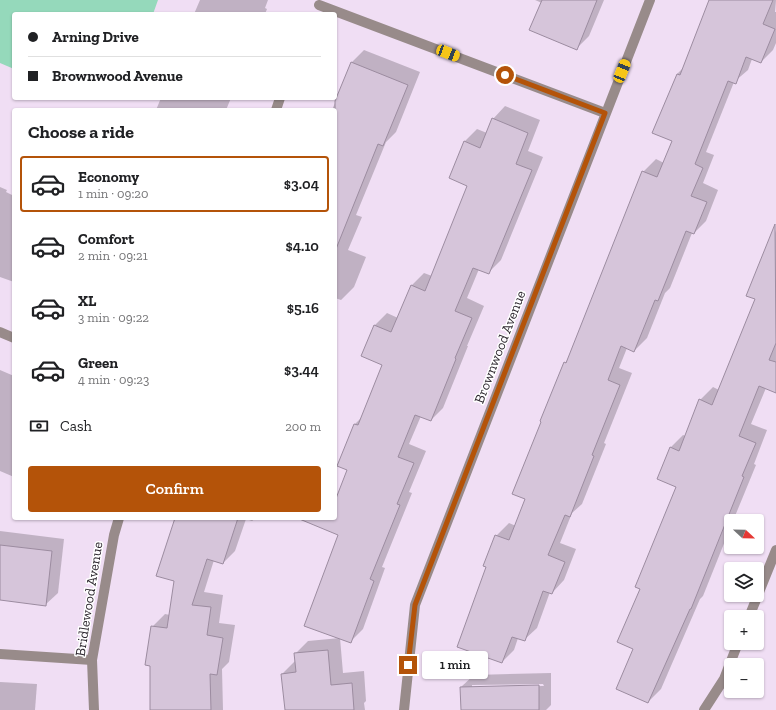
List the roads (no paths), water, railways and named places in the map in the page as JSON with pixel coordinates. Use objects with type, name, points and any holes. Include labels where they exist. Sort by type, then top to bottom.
[{"type":"street","name":"Brownwood Avenue","points":[[404,710],[415,605],[650,0]]},
{"type":"street","points":[[318,6],[334,12]]},
{"type":"street","points":[[337,13],[605,113]]},
{"type":"street","points":[[0,332],[12,337]]},
{"type":"street","name":"Bridlewood Avenue","points":[[94,710],[92,660],[114,535],[118,520]]},
{"type":"street","points":[[752,610],[776,550]]},
{"type":"street","points":[[704,710],[724,679],[735,650]]},
{"type":"street","points":[[0,654],[92,660]]}]
